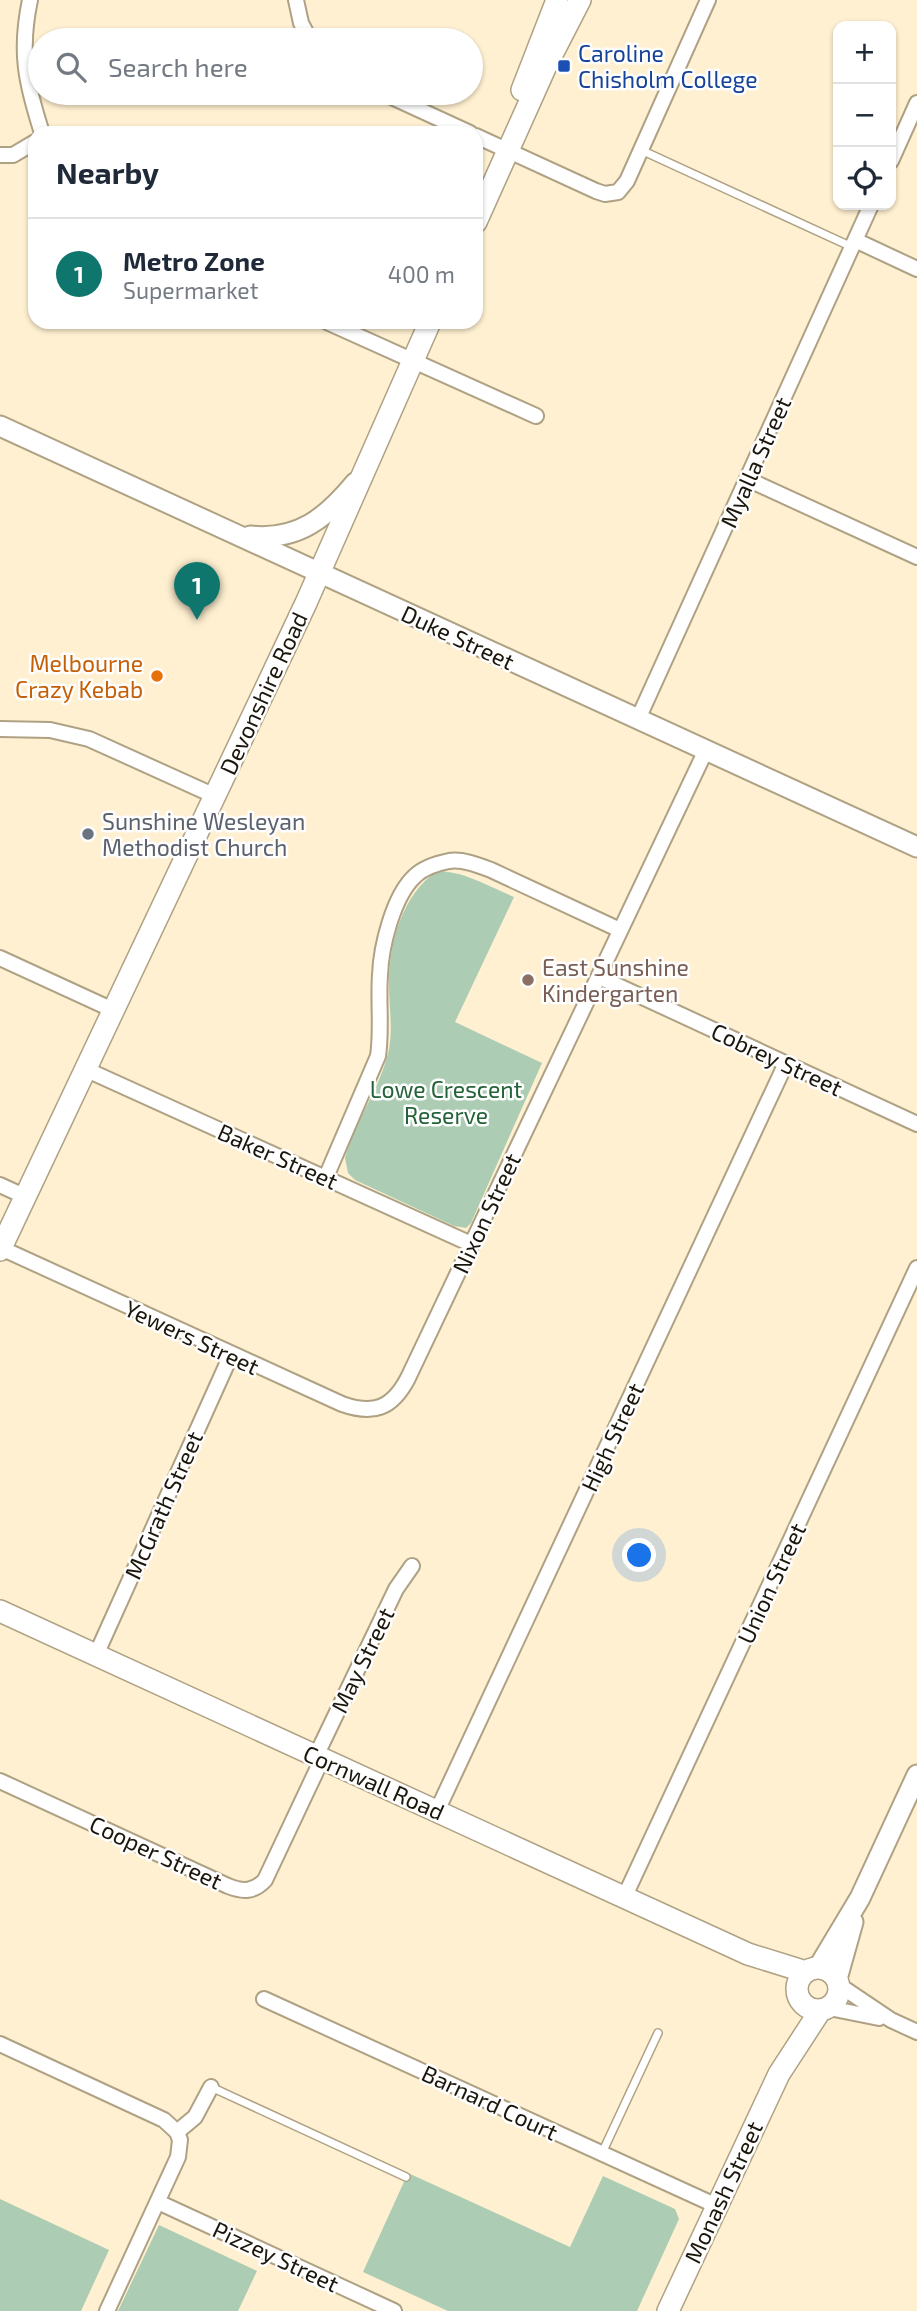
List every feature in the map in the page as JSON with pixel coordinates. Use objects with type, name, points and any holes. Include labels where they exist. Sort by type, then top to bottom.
[{"type":"main road","points":[[507,150],[525,78],[557,0]]},
{"type":"main road","points":[[483,206],[545,68],[580,0]]},
{"type":"main road","name":"Devonshire Road","points":[[0,1249],[215,796],[427,329]]},
{"type":"main road","name":"Cornwall Road","points":[[0,1611],[748,1954],[812,1992]]},
{"type":"main road","points":[[827,1970],[838,1982],[838,1998],[812,1992],[827,1970]]},
{"type":"main road","name":"Monash Street","points":[[668,2311],[779,2074],[812,1992]]},
{"type":"street","points":[[28,90],[24,44],[30,0]]},
{"type":"street","points":[[296,0],[304,28]]},
{"type":"street","points":[[483,139],[605,194],[618,192],[641,150],[708,0]]},
{"type":"street","points":[[896,150],[917,103]]},
{"type":"street","points":[[33,105],[40,126]]},
{"type":"street","points":[[409,105],[455,126]]},
{"type":"street","points":[[0,155],[13,155],[28,146]]},
{"type":"street","name":"Myalla Street","points":[[638,719],[869,210]]},
{"type":"street","points":[[853,244],[917,268]]},
{"type":"street","points":[[342,329],[536,416]]},
{"type":"street","name":"Duke Street","points":[[0,426],[917,847]]},
{"type":"street","points":[[242,536],[264,538],[293,533],[337,504],[361,476]]},
{"type":"street","points":[[747,479],[917,557]]},
{"type":"street","points":[[0,729],[50,730],[77,736],[215,796]]},
{"type":"street","name":"Nixon Street","points":[[386,1405],[401,1391],[706,750]]},
{"type":"street","points":[[326,1177],[378,1056],[382,954],[396,906],[415,875],[432,866],[451,861],[469,862],[620,930]]},
{"type":"street","points":[[0,958],[113,1010]]},
{"type":"street","name":"Cobrey Street","points":[[599,977],[917,1124]]},
{"type":"street","name":"High Street","points":[[438,1811],[786,1063]]},
{"type":"street","name":"Baker Street","points":[[85,1069],[471,1244]]},
{"type":"street","points":[[0,1185],[26,1197]]},
{"type":"street","name":"Yewers Street","points":[[0,1249],[356,1409],[376,1409],[386,1405]]},
{"type":"street","name":"Union Street","points":[[624,1898],[917,1268]]},
{"type":"street","name":"McGrath Street","points":[[96,1656],[231,1355]]},
{"type":"street","name":"May Street","points":[[319,1757],[396,1589],[412,1566]]},
{"type":"street","name":"Cooper Street","points":[[0,1781],[228,1886],[248,1891],[260,1886],[265,1880],[319,1757]]},
{"type":"street","name":"Monash Street","points":[[812,1992],[917,1776]]},
{"type":"street","name":"Monash Street","points":[[838,1982],[860,1898]]},
{"type":"street","name":"Cornwall Road","points":[[838,1982],[891,2020]]},
{"type":"street","name":"Cornwall Road","points":[[812,1992],[917,2032]]},
{"type":"street","name":"Barnard Court","points":[[264,1999],[717,2206]]},
{"type":"street","points":[[0,2044],[164,2120],[177,2132],[180,2140],[178,2157],[107,2311]]},
{"type":"street","points":[[177,2132],[195,2117],[211,2087]]},
{"type":"street","name":"Pizzey Street","points":[[158,2202],[394,2311]]},
{"type":"lane","points":[[641,150],[853,244]]},
{"type":"lane","points":[[602,2153],[658,2033]]},
{"type":"lane","points":[[211,2087],[406,2177]]},
{"type":"green space","name":"Lowe Crescent Reserve","points":[[437,871],[467,877],[514,897],[455,1022],[542,1063],[471,1223],[466,1228],[454,1226],[355,1180],[348,1173],[345,1158],[380,1077],[389,1049],[390,969],[400,921],[415,893]]},
{"type":"green space","points":[[408,2173],[570,2247],[603,2176],[675,2209],[679,2219],[637,2311],[448,2311],[363,2272]]},
{"type":"green space","points":[[0,2199],[109,2250],[81,2311],[0,2311]]},
{"type":"green space","points":[[159,2225],[257,2271],[238,2311],[118,2311]]},
{"type":"place","name":"Caroline Chisholm College","points":[[564,66]]},
{"type":"place","name":"Metro Zone","points":[[197,620]]},
{"type":"place","name":"Melbourne Crazy Kebab","points":[[157,676]]},
{"type":"place","name":"Sunshine Wesleyan Methodist Church","points":[[88,834]]},
{"type":"place","name":"East Sunshine Kindergarten","points":[[528,980]]}]
